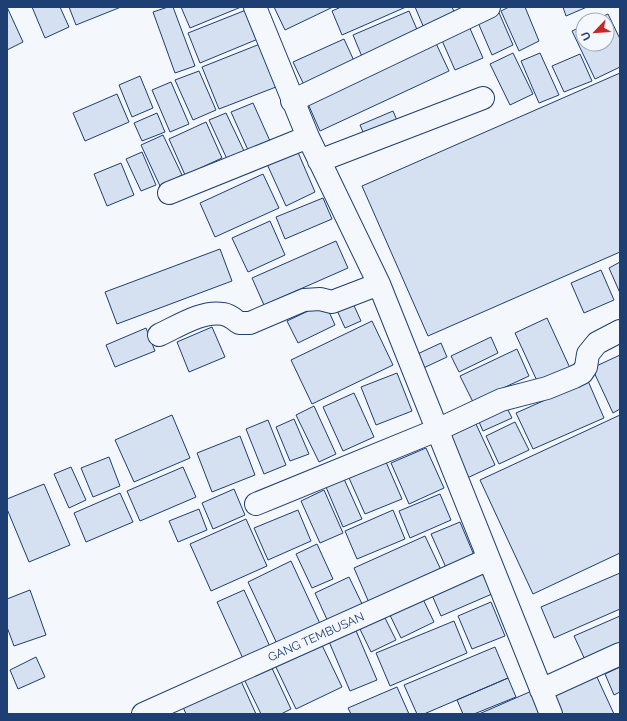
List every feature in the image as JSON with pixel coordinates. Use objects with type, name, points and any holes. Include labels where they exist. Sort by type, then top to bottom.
[{"type":"street","points":[[255,7],[308,138],[378,284],[551,714]]},
{"type":"street","points":[[292,101],[489,7]]},
{"type":"street","points":[[319,161],[484,98]]},
{"type":"street","points":[[169,193],[308,138]]},
{"type":"street","points":[[158,335],[204,315],[222,313],[231,316],[239,323],[250,323],[304,300],[320,299],[332,302],[378,284]]},
{"type":"street","points":[[256,504],[437,430],[501,400],[547,388],[582,373],[586,367],[588,354],[597,343],[620,331]]},
{"type":"street","name":"GANG TEMBUSAN","points":[[142,714],[489,559]]},
{"type":"street","points":[[541,690],[620,654]]},
{"type":"building","points":[[7,7],[23,42],[7,50]]},
{"type":"building","points":[[32,7],[60,7],[69,27],[45,38]]},
{"type":"building","points":[[69,7],[121,7],[76,25]]},
{"type":"building","points":[[168,7],[173,7],[195,66],[175,73],[153,12]]},
{"type":"building","points":[[181,7],[241,7],[190,28]]},
{"type":"building","points":[[274,7],[333,7],[285,30]]},
{"type":"building","points":[[341,7],[406,7],[342,35],[332,11]]},
{"type":"building","points":[[415,7],[452,7],[455,14],[424,28]]},
{"type":"building","points":[[509,7],[525,7],[539,41],[519,51],[501,11]]},
{"type":"building","points":[[563,7],[587,7],[575,12],[566,16]]},
{"type":"building","points":[[497,8],[513,45],[492,55],[476,18]]},
{"type":"building","points":[[246,10],[258,39],[200,63],[188,33]]},
{"type":"building","points":[[409,11],[419,34],[363,59],[353,35]]},
{"type":"building","points":[[468,24],[483,58],[455,70],[440,36]]},
{"type":"building","points":[[615,29],[620,39],[620,67],[595,79],[582,52],[615,52]]},
{"type":"building","points":[[575,30],[575,37],[572,31]]},
{"type":"building","points":[[433,37],[449,71],[320,131],[305,97]]},
{"type":"building","points":[[344,39],[355,63],[305,87],[293,62]]},
{"type":"building","points":[[260,44],[276,87],[219,109],[202,67]]},
{"type":"building","points":[[513,53],[533,94],[510,105],[490,64]]},
{"type":"building","points":[[540,53],[559,95],[539,103],[521,61]]},
{"type":"building","points":[[580,54],[592,81],[564,92],[552,66]]},
{"type":"building","points":[[199,71],[216,110],[193,120],[175,80]]},
{"type":"building","points":[[620,73],[620,252],[428,336],[362,186]]},
{"type":"building","points":[[140,76],[153,108],[132,117],[119,85]]},
{"type":"building","points":[[171,82],[189,124],[170,132],[152,90]]},
{"type":"building","points":[[117,94],[129,122],[85,141],[73,113]]},
{"type":"building","points":[[253,103],[270,141],[248,150],[231,112]]},
{"type":"building","points":[[393,111],[399,125],[366,139],[360,125]]},
{"type":"building","points":[[157,113],[165,132],[142,141],[134,123]]},
{"type":"building","points":[[226,113],[244,151],[227,159],[209,120]]},
{"type":"building","points":[[206,122],[222,158],[185,175],[169,139]]},
{"type":"building","points":[[163,135],[182,175],[160,186],[141,145]]},
{"type":"building","points":[[297,150],[315,192],[286,206],[267,164]]},
{"type":"building","points":[[142,152],[156,185],[141,191],[126,159]]},
{"type":"building","points":[[121,163],[134,195],[107,206],[94,174]]},
{"type":"building","points":[[263,174],[279,208],[215,237],[200,203]]},
{"type":"building","points":[[323,198],[332,219],[285,239],[276,217]]},
{"type":"building","points":[[270,221],[285,255],[248,272],[232,238]]},
{"type":"building","points":[[336,241],[348,268],[264,305],[252,278]]},
{"type":"building","points":[[220,249],[232,281],[117,324],[105,292]]},
{"type":"building","points":[[620,262],[620,293],[609,268]]},
{"type":"building","points":[[601,270],[614,300],[584,313],[571,283]]},
{"type":"building","points":[[351,299],[361,321],[345,328],[335,306]]},
{"type":"building","points":[[325,303],[335,325],[298,343],[287,321]]},
{"type":"building","points":[[547,318],[570,368],[538,383],[515,333]]},
{"type":"building","points":[[372,321],[393,365],[312,404],[291,360]]},
{"type":"building","points":[[212,327],[225,357],[189,372],[177,342]]},
{"type":"building","points":[[146,328],[155,351],[115,367],[106,345]]},
{"type":"building","points":[[491,337],[498,353],[459,372],[451,356]]},
{"type":"building","points":[[441,343],[447,357],[417,371],[411,357]]},
{"type":"building","points":[[517,349],[529,376],[473,402],[460,376]]},
{"type":"building","points":[[620,355],[620,409],[613,413],[592,368]]},
{"type":"building","points":[[397,373],[412,411],[376,425],[361,387]]},
{"type":"building","points":[[588,381],[604,418],[533,449],[516,413]]},
{"type":"building","points":[[354,393],[374,437],[343,451],[323,407]]},
{"type":"building","points":[[504,402],[512,418],[483,431],[476,415]]},
{"type":"building","points":[[314,406],[336,454],[319,462],[296,415]]},
{"type":"building","points":[[172,415],[190,458],[134,482],[115,440]]},
{"type":"building","points":[[620,415],[620,553],[533,594],[480,480]]},
{"type":"building","points":[[294,419],[309,454],[290,461],[276,427]]},
{"type":"building","points":[[268,420],[286,465],[264,474],[246,429]]},
{"type":"building","points":[[515,422],[529,450],[499,464],[486,436]]},
{"type":"building","points":[[476,424],[495,465],[465,479],[446,438]]},
{"type":"building","points":[[240,436],[255,475],[212,492],[197,453]]},
{"type":"building","points":[[426,448],[444,488],[409,504],[391,463]]},
{"type":"building","points":[[109,457],[120,486],[93,497],[81,468]]},
{"type":"building","points":[[386,462],[402,499],[365,514],[349,478]]},
{"type":"building","points":[[71,467],[86,500],[69,508],[54,474]]},
{"type":"building","points":[[183,467],[196,497],[140,521],[127,491]]},
{"type":"building","points":[[344,479],[362,519],[343,527],[326,487]]},
{"type":"building","points":[[44,484],[70,545],[29,562],[7,509],[7,499]]},
{"type":"building","points":[[234,489],[245,515],[213,529],[202,503]]},
{"type":"building","points":[[324,490],[343,533],[320,543],[301,501]]},
{"type":"building","points":[[120,493],[133,522],[86,542],[74,513]]},
{"type":"building","points":[[440,494],[451,520],[410,538],[399,511]]},
{"type":"building","points":[[199,509],[207,530],[178,542],[169,521]]},
{"type":"building","points":[[298,510],[311,541],[268,560],[254,528]]},
{"type":"building","points":[[393,510],[405,539],[357,559],[345,531]]},
{"type":"building","points":[[246,519],[267,566],[211,591],[190,544]]},
{"type":"building","points":[[460,522],[476,560],[448,572],[431,534]]},
{"type":"building","points":[[425,536],[442,572],[370,605],[354,568]]},
{"type":"building","points":[[317,544],[333,579],[312,588],[296,554]]},
{"type":"building","points":[[291,561],[322,628],[279,648],[248,582]]},
{"type":"building","points":[[479,566],[492,594],[441,616],[429,588]]},
{"type":"building","points":[[620,573],[620,609],[554,638],[541,607]]},
{"type":"building","points":[[349,577],[364,608],[329,624],[315,593]]},
{"type":"building","points":[[30,590],[46,635],[14,646],[7,627],[7,599]]},
{"type":"building","points":[[244,590],[272,651],[245,663],[217,602]]},
{"type":"building","points":[[421,595],[434,622],[401,638],[388,611]]},
{"type":"building","points":[[491,602],[505,636],[472,649],[458,616]]},
{"type":"building","points":[[382,612],[396,640],[371,652],[357,623]]},
{"type":"building","points":[[620,616],[620,649],[587,664],[574,636]]},
{"type":"building","points":[[454,621],[467,653],[390,686],[376,653]]},
{"type":"building","points":[[354,626],[377,680],[350,691],[327,637]]},
{"type":"building","points":[[320,641],[342,687],[296,709],[274,663]]},
{"type":"building","points":[[495,647],[508,678],[424,714],[417,714],[404,685]]},
{"type":"building","points":[[36,657],[45,677],[18,689],[10,670]]},
{"type":"building","points":[[270,664],[291,709],[281,714],[261,714],[243,677]]},
{"type":"building","points":[[620,667],[620,692],[614,695],[605,674]]},
{"type":"building","points":[[596,675],[614,714],[561,714],[552,694]]},
{"type":"building","points":[[508,678],[516,697],[474,714],[463,714],[457,700]]},
{"type":"building","points":[[241,681],[256,714],[186,714],[183,707]]},
{"type":"building","points":[[397,687],[409,714],[351,714],[348,708]]},
{"type":"building","points":[[534,690],[544,714],[479,714]]}]
